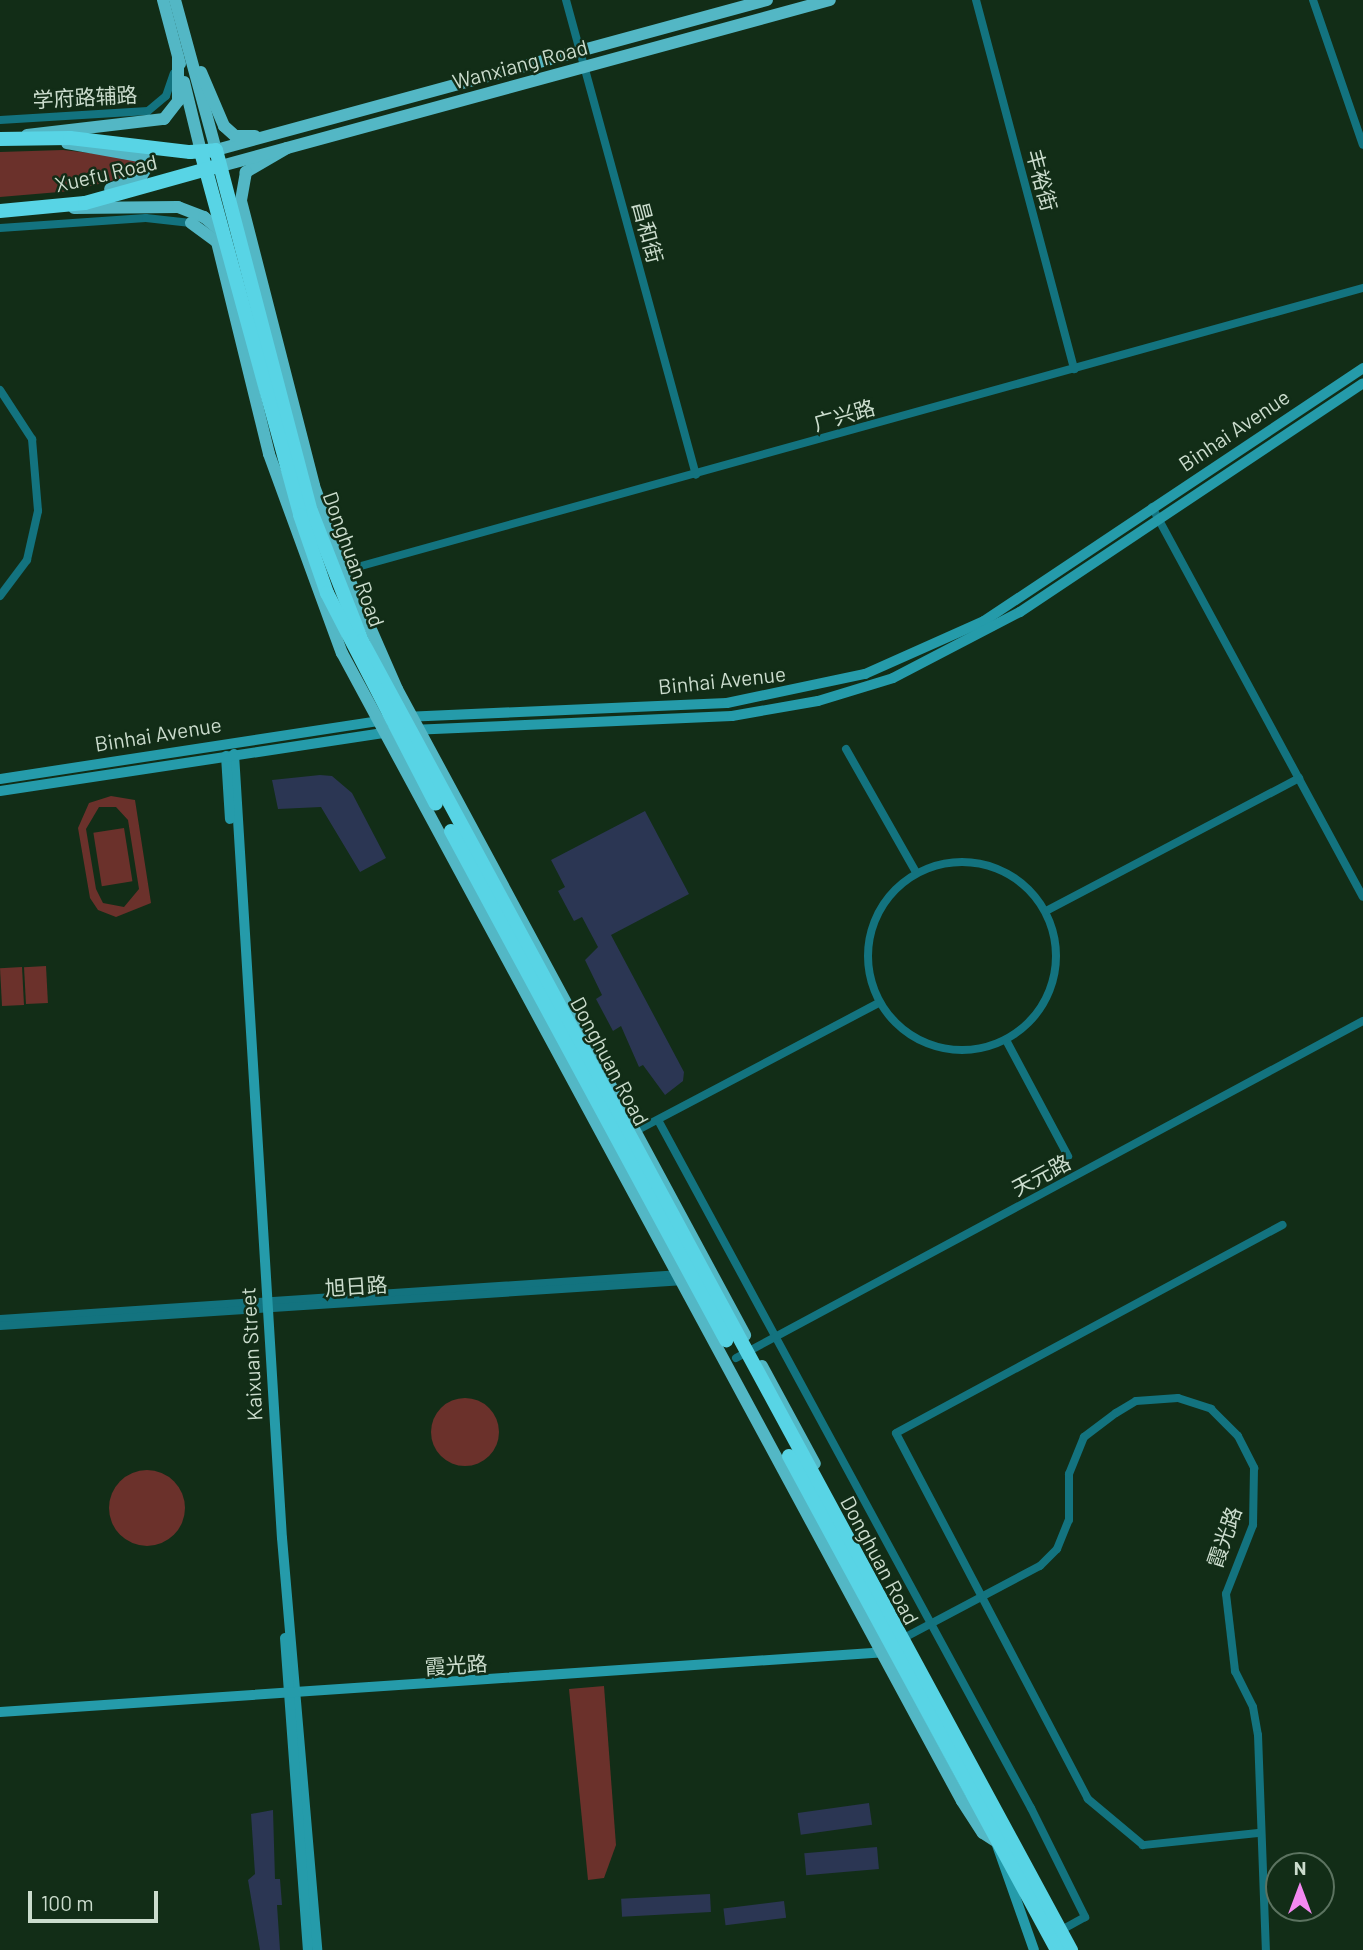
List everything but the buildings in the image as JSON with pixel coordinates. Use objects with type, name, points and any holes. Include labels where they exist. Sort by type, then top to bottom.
[{"type":"highway","name":"Xuefu Road","points":[[4,139],[45,138],[201,152],[216,149]]},
{"type":"highway","name":"Donghuan Road","points":[[216,149],[311,511],[339,572],[399,725]]},
{"type":"highway","name":"Donghuan Road","points":[[201,152],[300,515],[327,593],[694,1272],[745,1354],[893,1646],[1057,1950]]},
{"type":"highway","name":"Xuefu Road","points":[[0,211],[57,207],[221,166]]},
{"type":"highway","name":"Donghuan Road","points":[[893,1646],[1071,1950]]},
{"type":"main road","points":[[163,0],[216,149]]},
{"type":"main road","points":[[175,0],[201,152]]},
{"type":"main road","name":"Wanxiang Road","points":[[216,149],[286,133],[768,0]]},
{"type":"main road","name":"Wanxiang Road","points":[[221,166],[830,0]]},
{"type":"main road","points":[[184,55],[228,131],[243,137],[286,133]]},
{"type":"main road","points":[[4,139],[157,122],[178,102],[184,55]]},
{"type":"main road","points":[[45,138],[141,155],[148,165],[128,184],[57,207]]},
{"type":"main road","points":[[287,148],[246,172],[241,201],[314,486],[339,572]]},
{"type":"main road","points":[[57,207],[178,207],[204,217],[224,234]]},
{"type":"main road","points":[[191,223],[217,242],[295,534],[325,615],[399,725],[893,1646]]},
{"type":"main road","name":"Binhai Avenue","points":[[0,779],[399,725],[699,706],[837,682],[924,651],[984,621],[1363,368]]},
{"type":"main road","name":"Binhai Avenue","points":[[0,791],[399,725],[710,718],[846,693],[966,644],[1363,383]]},
{"type":"main road","name":"Kaixuan Street","points":[[230,755],[308,1950]]},
{"type":"main road","points":[[694,1272],[745,1354]]},
{"type":"main road","name":"霞光路","points":[[0,1713],[893,1646]]},
{"type":"main road","name":"Kaixuan Street","points":[[293,1691],[317,1950]]},
{"type":"main road","name":"霞光路","points":[[0,1707],[293,1691]]},
{"type":"main road","points":[[997,1842],[1004,1877],[1031,1931],[1034,1950]]},
{"type":"street","name":"昌和街","points":[[566,0],[696,474]]},
{"type":"street","name":"丰裕街","points":[[976,0],[1074,369]]},
{"type":"street","points":[[1313,0],[1363,145]]},
{"type":"street","name":"学府路辅路","points":[[0,120],[138,113],[156,107],[166,96],[184,55]]},
{"type":"street","points":[[0,228],[146,218],[191,223]]},
{"type":"street","name":"广兴路","points":[[339,572],[1363,288]]},
{"type":"street","points":[[0,390],[32,439],[38,511],[27,560],[0,596]]},
{"type":"street","points":[[1153,507],[1363,897]]},
{"type":"street","points":[[846,749],[916,872]]},
{"type":"street","points":[[1046,911],[1299,778]]},
{"type":"street","points":[[944,863],[993,867],[1028,887],[1046,911],[1055,939],[1053,979],[1030,1022],[1006,1040],[975,1050],[942,1049],[911,1036],[880,1002],[866,953],[873,921],[890,893],[916,872],[944,863]]},
{"type":"street","points":[[622,1138],[880,1002]]},
{"type":"street","name":"天元路","points":[[745,1354],[1363,1021]]},
{"type":"street","points":[[1006,1040],[1068,1156]]},
{"type":"street","points":[[658,1120],[931,1623],[1084,1917],[1060,1931]]},
{"type":"street","points":[[1258,1833],[1143,1845],[1088,1799],[980,1599],[896,1433],[1283,1225]]},
{"type":"street","name":"旭日路","points":[[0,1326],[694,1272]]},
{"type":"street","name":"旭日路","points":[[0,1319],[265,1306]]},
{"type":"street","name":"霞光路","points":[[893,1646],[1040,1566],[1057,1549],[1069,1520],[1069,1474],[1084,1437],[1136,1401],[1178,1398],[1211,1409],[1237,1436],[1254,1468],[1253,1525],[1226,1594],[1235,1671],[1253,1707],[1258,1735],[1258,1833],[1266,1950]]},
{"type":"shaded area","points":[[63,150],[136,158],[142,164],[138,174],[71,191],[0,197],[0,152]]},
{"type":"shaded area","points":[[111,796],[135,800],[151,903],[116,917],[98,910],[90,898],[78,828],[89,803]],"holes":[[[99,807],[116,807],[128,820],[139,889],[124,907],[103,903],[96,889],[86,829]]]},
{"type":"shaded area","points":[[124,828],[132,881],[102,886],[93,833]]},
{"type":"shaded area","points":[[46,966],[48,1003],[26,1004],[24,967]]},
{"type":"shaded area","points":[[22,967],[24,1005],[2,1006],[0,968]]},
{"type":"shaded area","points":[[465,1398],[478,1401],[489,1408],[496,1419],[499,1432],[496,1445],[489,1456],[478,1463],[465,1466],[452,1463],[441,1456],[434,1445],[431,1432],[434,1419],[441,1408],[452,1401]]},
{"type":"shaded area","points":[[147,1470],[161,1473],[174,1481],[182,1494],[185,1508],[182,1522],[174,1535],[161,1543],[147,1546],[133,1543],[120,1535],[112,1522],[109,1508],[112,1494],[120,1481],[133,1473]]},
{"type":"shaded area","points":[[604,1686],[616,1845],[604,1878],[588,1880],[569,1689]]}]
